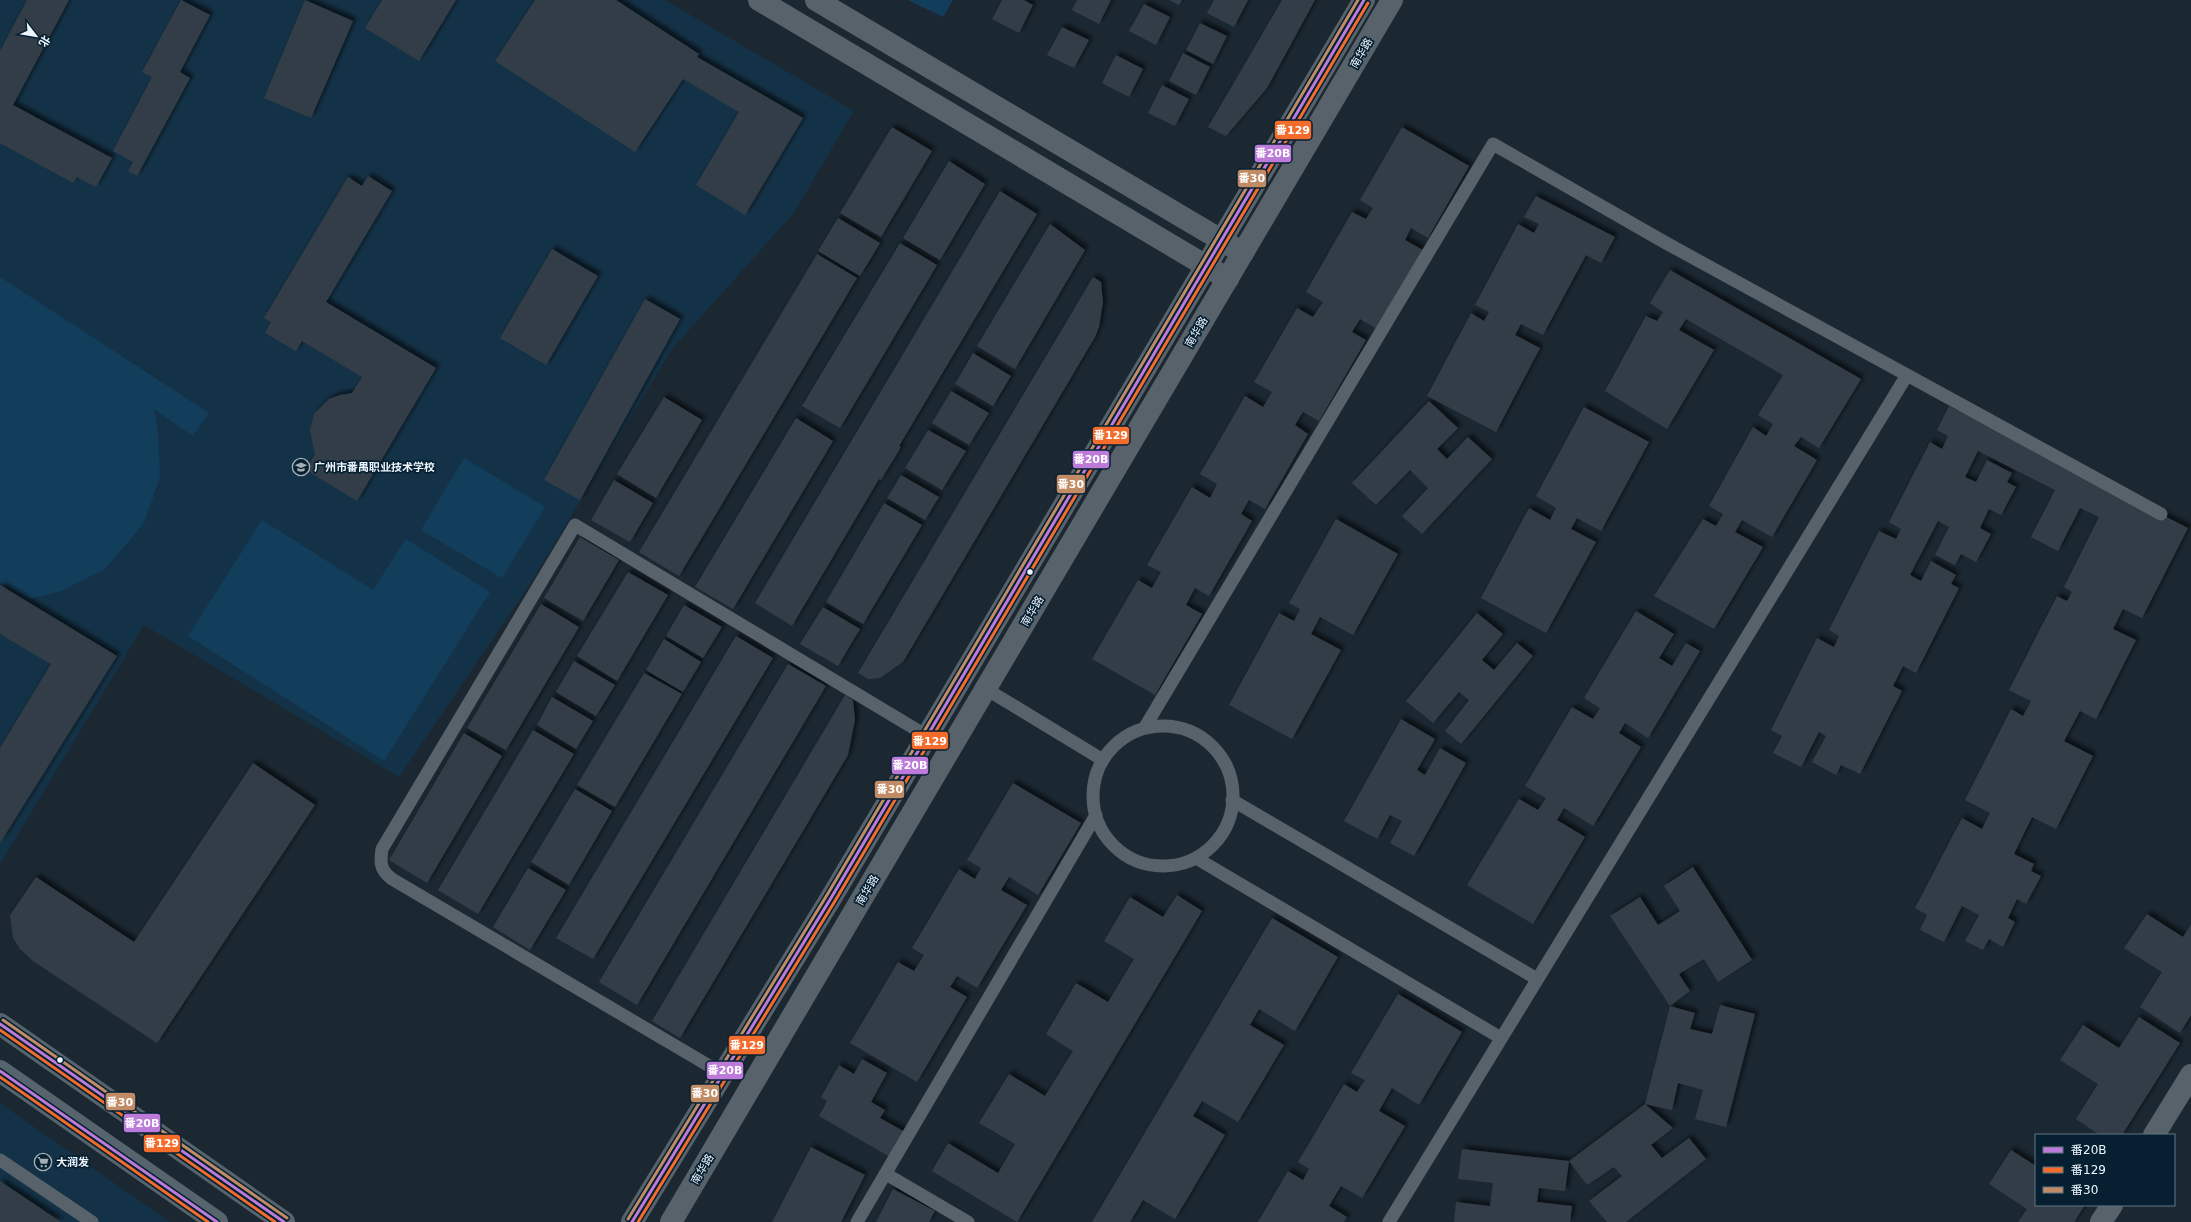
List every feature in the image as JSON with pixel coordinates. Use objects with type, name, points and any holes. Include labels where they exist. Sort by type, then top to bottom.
[{"type":"main road","points":[[0,1024],[284,1222]]},
{"type":"main road","points":[[0,1071],[217,1222]]},
{"type":"street","points":[[759,0],[1228,279]]},
{"type":"street","points":[[816,0],[1243,253]]},
{"type":"street","points":[[632,1222],[927,736],[1364,0]]},
{"type":"street","name":"南华路","points":[[671,1222],[1392,0]]},
{"type":"street","points":[[2155,1134],[2191,1075]]},
{"type":"street","points":[[2101,1222],[2111,1206]]},
{"type":"lane","points":[[1145,727],[1493,144],[1666,243],[2161,514]]},
{"type":"lane","points":[[1388,1222],[1907,375]]},
{"type":"lane","points":[[723,1074],[392,879],[384,873],[380,864],[382,849],[575,525],[927,736]]},
{"type":"lane","points":[[986,689],[1103,760]]},
{"type":"lane","points":[[1162,724],[1177,726],[1194,732],[1209,743],[1221,757],[1229,773],[1232,800],[1227,823],[1218,838],[1207,851],[1196,858],[1176,865],[1158,866],[1144,865],[1130,860],[1107,843],[1096,815],[1094,796],[1096,777],[1103,760],[1114,745],[1123,738],[1145,727],[1162,724]]},
{"type":"lane","points":[[1232,800],[1537,979]]},
{"type":"lane","points":[[857,1222],[1096,815]]},
{"type":"lane","points":[[1196,858],[1501,1038]]},
{"type":"lane","points":[[0,1160],[92,1222]]},
{"type":"lane","points":[[886,1174],[968,1222]]},
{"type":"shaded area","name":"广州市番禺职业技术学校","points":[[0,0],[665,0],[854,111],[793,214],[672,349],[530,584],[399,777],[144,625],[0,864]]},
{"type":"shaded area","points":[[908,0],[953,0],[943,17]]},
{"type":"shaded area","points":[[0,277],[209,413],[193,436],[154,409],[158,433],[160,477],[144,523],[105,569],[61,591],[30,599],[0,582]]},
{"type":"shaded area","points":[[464,458],[545,507],[502,578],[421,530]]},
{"type":"shaded area","points":[[262,520],[373,590],[406,539],[490,592],[384,761],[188,636]]},
{"type":"shaded area","name":"大润发","points":[[0,1103],[170,1222],[0,1222]]},
{"type":"building","points":[[27,0],[69,0],[13,105],[112,158],[96,187],[77,177],[73,183],[0,143],[0,51]]},
{"type":"building","points":[[181,0],[210,15],[180,72],[190,78],[137,176],[128,171],[133,162],[113,151],[152,77],[142,72]]},
{"type":"building","points":[[305,0],[353,21],[311,118],[264,98]]},
{"type":"building","points":[[382,0],[456,0],[419,61],[365,28]]},
{"type":"building","points":[[535,0],[616,0],[699,54],[697,57],[803,118],[745,215],[696,185],[739,112],[683,79],[635,152],[495,61]]},
{"type":"building","points":[[1002,0],[1024,0],[1033,5],[1019,33],[992,19]]},
{"type":"building","points":[[1077,0],[1111,0],[1099,24],[1072,10]]},
{"type":"building","points":[[1169,0],[1182,0],[1179,5]]},
{"type":"building","points":[[1214,0],[1248,0],[1234,27],[1207,13]]},
{"type":"building","points":[[1282,0],[1315,0],[1267,88],[1226,136],[1208,127]]},
{"type":"building","points":[[1144,4],[1170,17],[1156,45],[1129,31]]},
{"type":"building","points":[[1200,23],[1227,36],[1213,64],[1186,50]]},
{"type":"building","points":[[1062,27],[1089,40],[1074,68],[1047,55]]},
{"type":"building","points":[[1183,53],[1210,67],[1196,95],[1169,81]]},
{"type":"building","points":[[1116,55],[1143,69],[1129,97],[1102,83]]},
{"type":"building","points":[[1162,85],[1189,99],[1175,126],[1148,113]]},
{"type":"building","points":[[892,127],[932,151],[881,237],[840,213]]},
{"type":"building","points":[[1402,127],[1469,166],[1428,238],[1411,228],[1405,240],[1423,250],[1377,329],[1360,319],[1352,332],[1366,340],[1319,421],[1303,412],[1295,425],[1308,434],[1265,509],[1249,500],[1241,514],[1252,521],[1209,596],[1195,588],[1186,605],[1202,614],[1155,695],[1092,659],[1138,580],[1152,588],[1161,572],[1147,565],[1192,487],[1210,498],[1217,484],[1200,474],[1245,396],[1263,407],[1272,392],[1254,382],[1297,308],[1313,317],[1323,302],[1306,292],[1352,212],[1366,219],[1373,208],[1360,200]]},
{"type":"building","points":[[949,161],[985,184],[940,260],[903,238]]},
{"type":"building","points":[[368,176],[392,191],[326,302],[436,368],[357,501],[306,470],[315,454],[310,430],[314,414],[329,399],[352,393],[362,377],[302,341],[296,351],[265,333],[271,322],[264,318],[348,177],[362,186]]},
{"type":"building","points":[[1000,191],[1037,214],[899,446],[901,447],[881,480],[879,479],[792,626],[755,603]]},
{"type":"building","points":[[1536,196],[1615,237],[1601,263],[1586,255],[1543,335],[1521,324],[1515,335],[1540,348],[1496,432],[1427,396],[1471,313],[1484,321],[1489,312],[1475,305],[1518,224],[1534,233],[1539,224],[1524,217]]},
{"type":"building","points":[[838,218],[880,243],[860,276],[818,251]]},
{"type":"building","points":[[1050,224],[1085,250],[1015,369],[977,346]]},
{"type":"building","points":[[900,243],[937,265],[840,428],[802,406]]},
{"type":"building","points":[[552,249],[598,276],[546,365],[500,338]]},
{"type":"building","points":[[817,254],[857,278],[679,576],[639,552]]},
{"type":"building","points":[[1670,270],[1861,379],[1819,448],[1801,437],[1794,446],[1817,460],[1772,537],[1742,520],[1735,532],[1763,547],[1714,629],[1654,596],[1703,519],[1716,526],[1723,514],[1709,506],[1753,427],[1766,436],[1773,424],[1758,415],[1783,375],[1686,319],[1679,330],[1714,350],[1667,429],[1605,391],[1646,316],[1657,321],[1663,312],[1650,303]]},
{"type":"building","points":[[1093,277],[1101,282],[1103,302],[1099,327],[1095,337],[903,662],[880,678],[868,679],[858,673]]},
{"type":"building","points":[[645,299],[680,319],[580,500],[544,480]]},
{"type":"building","points":[[973,353],[1011,376],[993,406],[955,384]]},
{"type":"building","points":[[951,391],[989,413],[969,445],[932,423]]},
{"type":"building","points":[[664,397],[702,420],[656,498],[617,474]]},
{"type":"building","points":[[1429,401],[1458,428],[1437,449],[1447,459],[1468,437],[1492,459],[1422,534],[1402,516],[1428,488],[1410,470],[1376,505],[1352,483]]},
{"type":"building","points":[[1949,406],[2188,528],[2142,618],[2123,609],[2113,629],[2136,640],[2096,719],[2080,711],[2064,741],[2093,756],[2056,829],[2032,817],[2014,854],[2034,864],[2031,871],[2041,876],[2026,904],[2017,899],[2008,918],[2015,922],[2003,947],[1989,939],[1983,950],[1965,941],[1979,915],[1962,906],[1944,942],[1920,930],[1927,915],[1915,908],[1962,818],[1982,829],[1990,813],[1965,800],[2011,709],[2023,716],[2031,701],[2009,690],[2057,596],[2067,601],[2072,592],[2064,587],[2099,517],[2080,508],[2058,551],[2031,537],[2055,490],[1978,451],[1965,477],[1976,482],[1987,460],[2012,473],[2007,482],[2016,487],[2001,515],[1989,509],[1980,528],[1991,534],[1976,562],[1961,554],[1955,565],[1935,555],[1949,527],[1938,521],[1910,575],[1921,581],[1931,561],[1956,575],[1951,584],[1959,588],[1916,673],[1903,666],[1893,686],[1902,691],[1860,774],[1841,765],[1836,775],[1812,762],[1826,736],[1819,732],[1801,767],[1773,753],[1782,736],[1771,730],[1817,638],[1834,647],[1839,636],[1829,630],[1879,531],[1896,539],[1901,529],[1889,522],[1930,442],[1942,449],[1948,436],[1937,430]]},
{"type":"building","points":[[1584,407],[1649,442],[1601,531],[1577,518],[1571,529],[1596,542],[1546,633],[1481,598],[1529,508],[1550,520],[1556,508],[1536,496]]},
{"type":"building","points":[[796,418],[833,441],[733,609],[695,587]]},
{"type":"building","points":[[928,430],[966,451],[942,490],[905,468]]},
{"type":"building","points":[[901,475],[939,497],[925,520],[887,498]]},
{"type":"building","points":[[614,480],[653,503],[630,542],[591,520]]},
{"type":"building","points":[[884,503],[922,525],[863,624],[826,602]]},
{"type":"building","points":[[1336,519],[1398,554],[1353,635],[1320,617],[1311,634],[1341,650],[1292,739],[1229,705],[1279,613],[1294,621],[1300,609],[1289,603]]},
{"type":"building","points":[[580,537],[619,560],[583,621],[544,598]]},
{"type":"building","points":[[628,572],[668,595],[617,681],[577,656]]},
{"type":"building","points":[[0,585],[117,656],[0,843],[0,748],[51,664],[0,634]]},
{"type":"building","points":[[541,604],[579,627],[506,750],[467,728]]},
{"type":"building","points":[[684,605],[722,627],[703,658],[666,636]]},
{"type":"building","points":[[823,607],[860,629],[838,666],[800,644]]},
{"type":"building","points":[[1636,611],[1674,634],[1659,658],[1672,666],[1686,643],[1700,651],[1648,738],[1625,723],[1619,733],[1641,747],[1593,826],[1564,808],[1557,820],[1585,837],[1533,924],[1467,885],[1519,799],[1538,810],[1546,798],[1525,786],[1572,707],[1593,719],[1600,708],[1584,698]]},
{"type":"building","points":[[1477,613],[1503,634],[1482,660],[1494,670],[1517,643],[1533,656],[1461,744],[1445,731],[1469,700],[1459,692],[1433,723],[1406,701]]},
{"type":"building","points":[[736,636],[773,658],[593,959],[556,938]]},
{"type":"building","points":[[664,639],[701,662],[683,692],[646,670]]},
{"type":"building","points":[[574,661],[615,685],[596,716],[556,692]]},
{"type":"building","points":[[788,664],[826,686],[637,1005],[599,982]]},
{"type":"building","points":[[644,673],[682,694],[615,807],[577,785]]},
{"type":"building","points":[[845,695],[853,700],[855,720],[848,755],[680,1038],[652,1021]]},
{"type":"building","points":[[552,697],[593,721],[576,749],[537,725]]},
{"type":"building","points":[[1401,719],[1435,739],[1417,770],[1425,775],[1440,748],[1466,763],[1414,856],[1390,843],[1402,821],[1390,815],[1377,839],[1344,821]]},
{"type":"building","points":[[533,730],[574,754],[478,914],[438,890]]},
{"type":"building","points":[[464,733],[502,756],[427,883],[389,860]]},
{"type":"building","points":[[253,763],[315,805],[157,1043],[33,961],[20,949],[13,938],[10,915],[36,877],[134,942]]},
{"type":"building","points":[[1013,783],[1081,823],[1038,895],[1009,877],[1001,890],[1027,905],[977,988],[957,976],[950,987],[967,997],[917,1082],[850,1043],[898,962],[914,971],[924,955],[912,948],[959,869],[975,879],[981,868],[967,860]]},
{"type":"building","points":[[575,789],[612,811],[569,885],[531,862]]},
{"type":"building","points":[[1693,867],[1752,960],[1718,982],[1704,959],[1679,974],[1690,991],[1670,1006],[1610,916],[1640,897],[1658,925],[1680,911],[1664,886]]},
{"type":"building","points":[[528,868],[566,890],[530,950],[493,927]]},
{"type":"building","points":[[1177,895],[1202,911],[1017,1222],[932,1171],[948,1143],[998,1173],[1015,1144],[979,1123],[1009,1074],[1045,1096],[1073,1051],[1046,1034],[1076,983],[1108,1002],[1134,959],[1104,941],[1130,897],[1163,917]]},
{"type":"building","points":[[2147,914],[2183,937],[2191,924],[2191,1015],[2180,1033],[2140,1007],[2162,972],[2124,948]]},
{"type":"building","points":[[1272,918],[1338,957],[1295,1031],[1259,1009],[1250,1025],[1284,1045],[1238,1122],[1202,1101],[1193,1116],[1225,1135],[1175,1219],[1143,1200],[1130,1222],[1092,1222]]},
{"type":"building","points":[[1398,994],[1462,1032],[1419,1105],[1392,1088],[1379,1111],[1405,1126],[1362,1198],[1341,1186],[1329,1206],[1347,1217],[1344,1222],[1258,1222],[1288,1171],[1303,1180],[1309,1169],[1298,1162],[1344,1084],[1357,1092],[1365,1080],[1351,1073]]},
{"type":"building","points":[[1720,1005],[1755,1014],[1726,1127],[1695,1119],[1703,1090],[1678,1083],[1672,1110],[1645,1104],[1670,1006],[1695,1013],[1690,1029],[1712,1034]]},
{"type":"building","points":[[2139,1017],[2180,1043],[2123,1134],[2098,1134],[2076,1119],[2098,1084],[2060,1060],[2083,1025],[2119,1048]]},
{"type":"building","points":[[862,1059],[887,1073],[871,1102],[885,1110],[880,1118],[905,1132],[890,1157],[819,1116],[827,1101],[821,1097],[839,1065],[854,1074]]},
{"type":"building","points":[[1645,1104],[1673,1128],[1651,1145],[1662,1158],[1689,1138],[1706,1159],[1626,1222],[1607,1222],[1589,1201],[1622,1176],[1614,1167],[1587,1185],[1569,1161]]},
{"type":"building","points":[[811,1147],[865,1175],[841,1222],[772,1222]]},
{"type":"building","points":[[1462,1149],[1569,1161],[1565,1191],[1539,1188],[1537,1202],[1572,1206],[1570,1222],[1454,1222],[1456,1202],[1490,1206],[1493,1183],[1458,1179]]},
{"type":"building","points":[[2011,1150],[2035,1165],[2035,1206],[2084,1206],[2074,1222],[2018,1222],[2027,1209],[1989,1184]]},
{"type":"building","points":[[0,1181],[61,1222],[0,1222]]},
{"type":"building","points":[[893,1189],[935,1211],[929,1222],[876,1222]]},
{"type":"transit line","name":"番30","points":[[628,1219],[827,895],[1358,0]]},
{"type":"transit line","name":"番20B","points":[[632,1222],[831,898],[1364,0]]},
{"type":"transit line","name":"番129","points":[[638,1222],[835,901],[1368,3]]},
{"type":"transit line","name":"番30","points":[[3,1020],[287,1218]]},
{"type":"transit line","name":"番20B","points":[[0,1024],[284,1222]]},
{"type":"transit line","name":"番129","points":[[0,1030],[275,1222]]},
{"type":"transit line","name":"番20B","points":[[0,1071],[217,1222]]},
{"type":"transit line","name":"番129","points":[[0,1077],[208,1222]]},
{"type":"place","name":"广州市番禺职业技术学校","points":[[301,467]]},
{"type":"place","name":"大润发","points":[[43,1162]]}]
